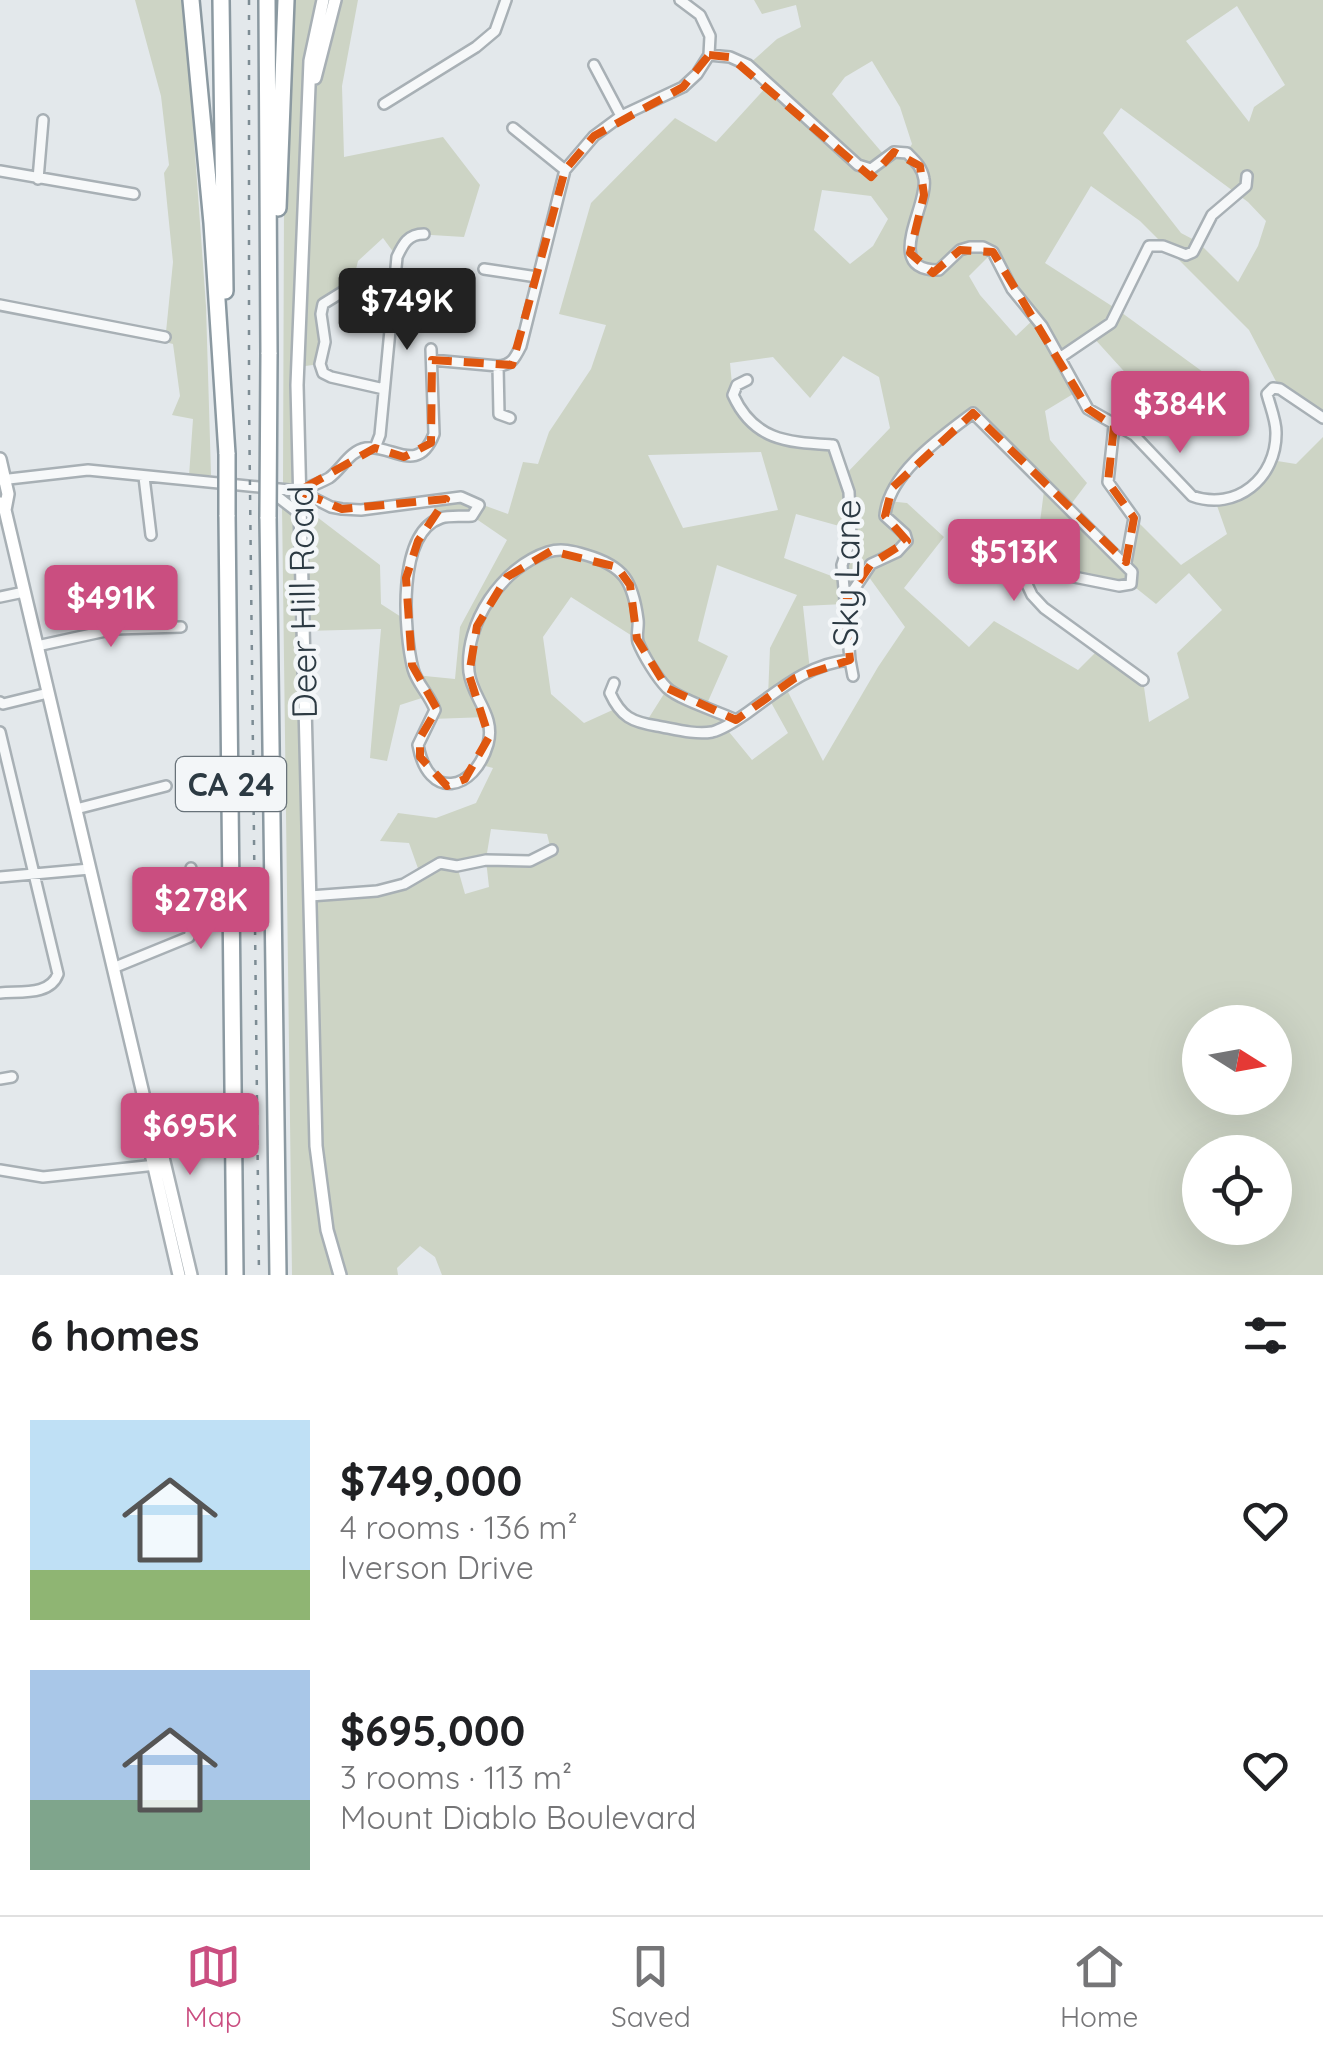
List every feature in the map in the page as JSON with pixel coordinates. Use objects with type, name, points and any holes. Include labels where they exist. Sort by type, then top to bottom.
[{"type":"highway","points":[[191,0],[224,402]]},
{"type":"highway","name":"CA 24","points":[[222,0],[236,1275]]},
{"type":"highway","name":"CA 24","points":[[267,0],[268,517],[278,1275]]},
{"type":"highway","points":[[269,326],[278,214],[286,0]]},
{"type":"street","name":"Deer Hill Road","points":[[323,0],[310,61],[296,385],[316,1146],[327,1230],[340,1275]]},
{"type":"street","name":"Deer Hill Road","points":[[309,107],[335,0]]},
{"type":"street","points":[[384,104],[495,31],[506,0]]},
{"type":"street","points":[[299,491],[329,478],[362,449],[375,448],[404,457],[415,455],[431,443],[432,354],[498,366],[514,360],[521,346],[566,170],[594,136],[621,116],[683,87],[698,74],[709,55],[710,36],[700,15],[680,0]]},
{"type":"street","points":[[709,55],[730,56],[748,66],[858,165],[871,169],[894,152],[907,152],[920,166],[925,181],[910,240],[910,253],[916,263],[928,270],[939,270],[960,250],[983,247],[992,252],[1012,289],[1061,357],[1088,410],[1134,435],[1192,496],[1204,500],[1233,498],[1255,487],[1271,460],[1276,432],[1268,394],[1273,388],[1323,418]]},
{"type":"street","points":[[594,65],[621,116]]},
{"type":"street","points":[[38,179],[43,120]]},
{"type":"street","points":[[513,128],[566,170]]},
{"type":"street","points":[[0,171],[134,194]]},
{"type":"street","points":[[1061,357],[1111,323],[1149,246],[1163,246],[1186,256],[1193,252],[1212,214],[1246,186],[1246,176]]},
{"type":"street","points":[[375,448],[398,257],[404,242],[415,234],[424,234]]},
{"type":"street","points":[[484,269],[537,276]]},
{"type":"street","points":[[352,286],[323,304],[320,314],[325,342],[320,364],[331,377],[384,390]]},
{"type":"street","points":[[0,305],[165,337]]},
{"type":"street","points":[[498,366],[499,414],[510,418]]},
{"type":"street","name":"Sky Lane","points":[[736,720],[795,678],[822,665],[850,660],[842,565],[851,538],[849,492],[841,462],[832,445],[805,443],[758,431],[746,420],[733,395],[737,386],[747,380]]},
{"type":"street","points":[[844,604],[872,564],[897,552],[907,542],[905,534],[886,516],[886,501],[892,488],[935,442],[973,413],[1126,562],[1132,584],[1119,586],[1034,569],[1026,570],[1023,576],[1027,588],[1044,608],[1143,680]]},
{"type":"street","points":[[1114,426],[1108,482],[1134,518],[1126,562]]},
{"type":"street","points":[[0,459],[8,494],[2,508],[145,1102],[143,1119],[191,1275]]},
{"type":"street","points":[[2,480],[88,470],[299,491],[342,509],[461,497],[478,505],[472,516],[441,518],[426,529],[411,557],[406,578],[412,665],[435,710],[418,746],[424,768],[441,784],[465,780],[487,748],[488,716],[469,675],[470,652],[490,598],[507,577],[551,551],[569,550],[618,567],[630,585],[638,623],[636,640],[668,688],[736,720]]},
{"type":"street","points":[[144,476],[151,535]]},
{"type":"street","points":[[267,489],[300,514]]},
{"type":"street","points":[[0,597],[24,592]]},
{"type":"street","points":[[37,646],[114,629],[182,626]]},
{"type":"street","points":[[850,660],[853,676]]},
{"type":"street","points":[[614,683],[610,693],[616,708],[629,721],[712,732],[736,720]]},
{"type":"street","points":[[1,706],[48,693]]},
{"type":"street","points":[[0,993],[48,988],[57,978],[1,736]]},
{"type":"street","points":[[76,809],[166,786]]},
{"type":"street","points":[[310,896],[377,891],[404,884],[440,863],[457,866],[486,860],[530,861],[552,850]]},
{"type":"street","points":[[113,968],[189,937],[190,868]]},
{"type":"street","points":[[0,877],[90,869]]},
{"type":"street","points":[[0,1079],[12,1077]]},
{"type":"street","points":[[0,1170],[43,1177],[159,1164]]},
{"type":"street","points":[[159,1164],[179,1275]]},
{"type":"highlighted area","points":[[709,55],[730,57],[871,177],[894,152],[920,166],[924,195],[910,253],[933,273],[960,250],[993,252],[1088,409],[1114,426],[1108,482],[1134,518],[1126,562],[973,413],[892,488],[885,516],[907,541],[871,564],[844,604],[850,660],[795,678],[736,720],[667,688],[637,639],[630,585],[617,567],[551,551],[507,577],[477,626],[469,675],[489,737],[465,779],[447,786],[420,757],[420,738],[437,709],[412,665],[406,578],[418,541],[446,499],[342,509],[299,491],[375,448],[404,457],[431,443],[432,360],[512,365],[565,170],[594,136],[683,87]]},
{"type":"green space","points":[[135,0],[184,0],[206,306],[211,475],[189,476],[193,419],[172,415],[180,396],[173,344],[165,342],[173,262],[164,173],[169,165],[161,96]]},
{"type":"green space","points":[[291,0],[323,0],[310,61],[335,0],[358,0],[342,86],[344,157],[443,137],[480,185],[464,237],[415,234],[397,257],[383,238],[358,261],[352,286],[323,304],[320,364],[298,367],[299,491],[288,490],[283,484],[284,204]]},
{"type":"green space","points":[[754,0],[1323,0],[1323,412],[1319,416],[1280,389],[1249,330],[1140,221],[1091,186],[1045,263],[1203,372],[1179,413],[1141,390],[1092,336],[1061,357],[1078,391],[1045,411],[1050,440],[1087,483],[1069,507],[1125,561],[1134,518],[1181,565],[1227,534],[1215,500],[1255,487],[1271,460],[1296,464],[1323,437],[1323,1275],[442,1275],[435,1257],[420,1246],[397,1268],[398,1275],[292,1275],[282,505],[300,504],[380,565],[381,604],[409,622],[415,675],[455,679],[460,627],[507,540],[472,516],[441,518],[430,501],[461,497],[508,514],[523,462],[538,464],[549,432],[591,369],[606,325],[559,314],[591,203],[675,118],[716,142],[769,84],[748,65],[777,39],[801,27],[796,5],[762,14]],"holes":[[[1237,6],[1285,85],[1254,107],[1249,122],[1186,41]],[[872,61],[900,107],[912,144],[907,152],[885,156],[832,94],[845,77]],[[1121,108],[1248,202],[1266,221],[1258,246],[1238,282],[1198,242],[1181,233],[1103,133]],[[822,190],[871,196],[888,219],[873,246],[850,264],[814,230]],[[992,253],[1035,318],[1016,336],[980,295],[969,276]],[[843,356],[879,377],[890,428],[845,475],[832,445],[758,431],[733,395],[730,363],[773,357],[810,398]],[[973,413],[1045,483],[1034,569],[1131,584],[1156,604],[1189,573],[1222,610],[1177,653],[1189,698],[1149,722],[1143,680],[1100,648],[1078,670],[994,621],[969,647],[904,588],[944,537],[907,503],[887,501],[935,441]],[[761,452],[778,510],[683,528],[648,455]],[[796,514],[850,529],[842,580],[784,558]],[[717,565],[797,595],[770,648],[768,697],[788,733],[752,760],[725,727],[736,720],[706,706],[728,656],[698,641]],[[866,573],[905,627],[823,761],[785,686],[810,671],[803,606],[844,604]],[[571,597],[637,639],[667,689],[645,724],[617,708],[584,723],[551,694],[543,637]],[[381,629],[370,758],[387,761],[400,705],[428,696],[434,713],[431,719],[488,717],[487,748],[478,764],[493,768],[476,803],[436,818],[398,813],[380,841],[409,843],[420,874],[377,891],[310,895],[304,631]],[[491,829],[547,834],[551,850],[530,861],[486,859]],[[486,860],[489,887],[465,894],[457,866]]]},
{"type":"railway","points":[[249,0],[249,402],[259,1275]]}]
